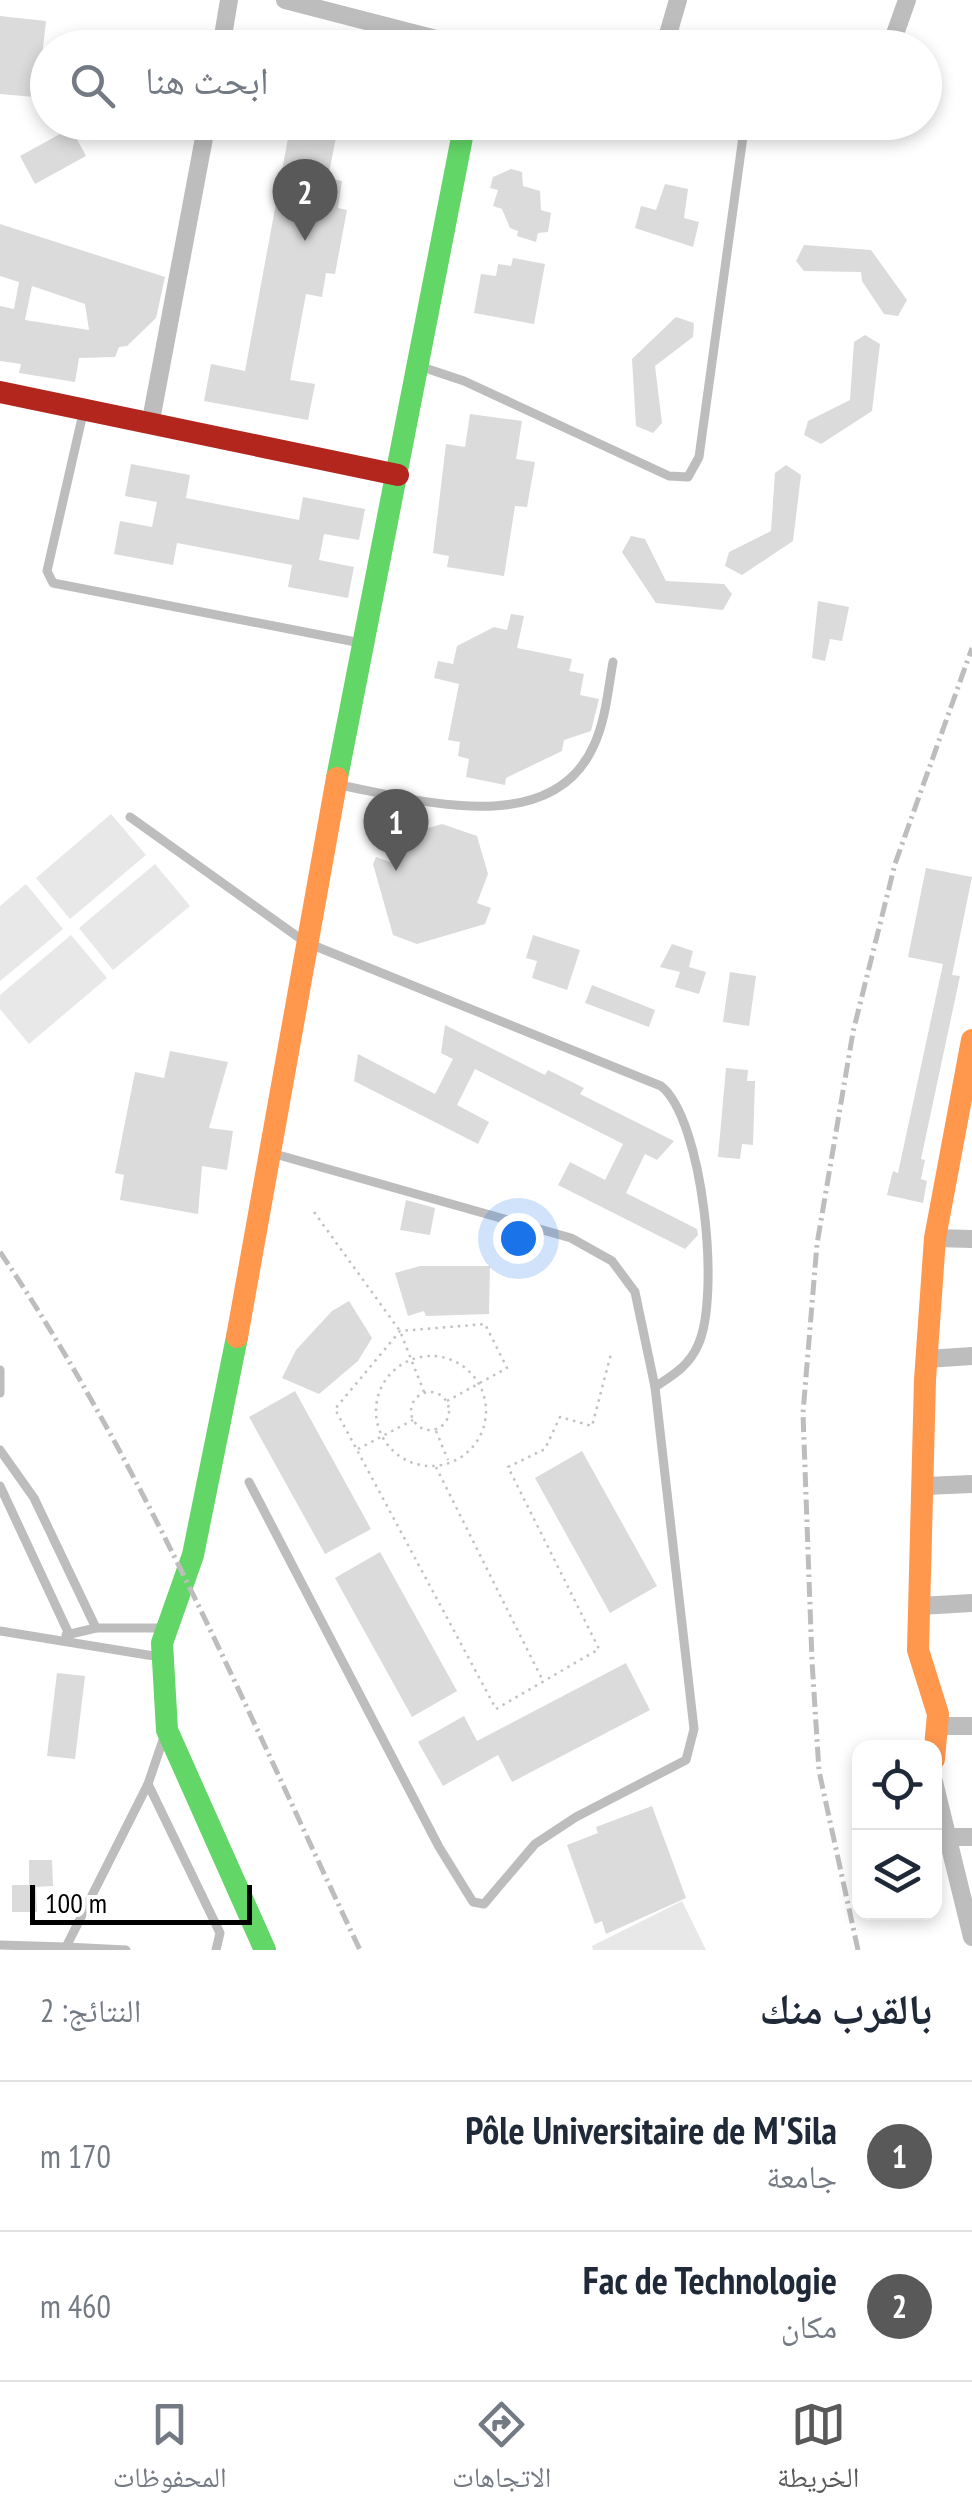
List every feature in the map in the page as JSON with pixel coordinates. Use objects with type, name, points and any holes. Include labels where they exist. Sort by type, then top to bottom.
[{"type":"street","points":[[224,30],[230,0]]},
{"type":"street","points":[[286,0],[401,30]]},
{"type":"street","points":[[669,30],[678,0]]},
{"type":"street","points":[[896,30],[907,0]]},
{"type":"street","points":[[151,420],[203,140]]},
{"type":"street","points":[[264,1950],[166,1730],[161,1657],[165,1628],[200,1527],[272,1154],[305,942],[462,140]]},
{"type":"street","points":[[0,392],[151,420],[398,475]]},
{"type":"street","points":[[936,1740],[938,1726],[918,1650],[926,1486],[926,1359],[935,1238],[964,1120],[972,1040]]},
{"type":"street","points":[[935,1238],[972,1239]]},
{"type":"street","points":[[926,1359],[972,1356]]},
{"type":"street","points":[[926,1486],[972,1484]]},
{"type":"street","points":[[920,1606],[972,1603]]},
{"type":"street","points":[[938,1726],[972,1726]]},
{"type":"street","points":[[942,1810],[972,1937]]},
{"type":"street","points":[[950,1838],[972,1838]]},
{"type":"lane","points":[[418,366],[464,381],[668,476],[688,478],[699,457],[743,140]]},
{"type":"lane","points":[[84,408],[47,571],[53,584],[364,644]]},
{"type":"lane","points":[[336,785],[455,807],[493,808],[542,794],[575,772],[594,745],[613,662]]},
{"type":"lane","points":[[130,817],[305,942],[660,1086],[673,1096],[686,1129],[709,1253],[706,1312],[699,1344],[683,1369],[655,1387]]},
{"type":"lane","points":[[248,1482],[465,1896],[484,1904],[535,1844],[576,1816],[686,1760],[694,1729],[655,1387],[635,1292],[612,1260],[571,1238],[272,1154]]},
{"type":"lane","points":[[0,1370],[0,1393]]},
{"type":"lane","points":[[0,1450],[34,1498],[96,1628]]},
{"type":"lane","points":[[0,1486],[69,1634]]},
{"type":"lane","points":[[53,1637],[96,1628],[165,1628]]},
{"type":"lane","points":[[0,1632],[53,1637],[161,1657]]},
{"type":"lane","points":[[66,1947],[148,1784],[166,1730]]},
{"type":"lane","points":[[148,1784],[220,1933],[216,1950]]},
{"type":"lane","points":[[0,1945],[126,1950]]},
{"type":"path","points":[[314,1212],[400,1331],[424,1392]]},
{"type":"path","points":[[447,1401],[507,1368],[485,1324],[400,1331],[335,1409],[496,1708],[599,1649],[508,1467],[545,1449],[560,1417],[592,1426],[612,1354]]},
{"type":"path","points":[[445,1358],[461,1364],[479,1385],[486,1408],[484,1426],[465,1455],[436,1466],[402,1458],[383,1436],[376,1415],[378,1398],[396,1369],[411,1360],[445,1358]]},
{"type":"path","points":[[424,1392],[436,1392],[447,1401],[448,1417],[436,1429],[423,1428],[413,1420],[411,1407],[424,1392]]},
{"type":"path","points":[[357,1450],[413,1420]]},
{"type":"path","points":[[436,1429],[449,1463]]},
{"type":"path","points":[[436,1466],[544,1682]]},
{"type":"shaded area","points":[[111,814],[146,855],[70,919],[36,878]]},
{"type":"shaded area","points":[[155,864],[190,906],[113,970],[79,928]]},
{"type":"shaded area","points":[[26,884],[63,929],[0,981],[0,906]]},
{"type":"shaded area","points":[[71,935],[107,978],[29,1044],[0,1009],[0,995]]},
{"type":"shaded area","points":[[682,1901],[706,1950],[593,1950],[592,1946]]},
{"type":"building","points":[[0,16],[46,21],[45,30],[30,30],[30,97],[0,94]]},
{"type":"building","points":[[49,140],[77,140],[86,156],[35,184],[20,156]]},
{"type":"building","points":[[288,140],[335,140],[328,178],[342,181],[338,208],[347,210],[335,274],[326,273],[322,297],[306,294],[290,380],[315,384],[308,420],[204,401],[211,364],[245,371]]},
{"type":"building","points":[[511,169],[522,172],[523,186],[540,191],[541,210],[551,213],[548,232],[538,233],[536,242],[517,236],[518,231],[510,228],[502,209],[493,206],[498,190],[490,188],[493,177]]},
{"type":"building","points":[[665,184],[688,189],[684,218],[699,222],[693,247],[635,228],[641,206],[656,210]]},
{"type":"building","points":[[0,224],[165,277],[156,318],[127,346],[119,347],[115,357],[79,358],[75,382],[19,373],[21,364],[0,361],[0,306],[14,309],[19,282],[0,276]],"holes":[[[32,286],[85,304],[89,330],[25,320]]]},
{"type":"building","points":[[804,245],[871,250],[907,300],[898,316],[884,314],[862,281],[861,272],[804,271],[796,261]]},
{"type":"building","points":[[513,258],[545,264],[534,324],[474,313],[481,274],[496,276],[498,264],[511,266]]},
{"type":"building","points":[[676,317],[694,323],[693,337],[655,366],[662,423],[653,433],[636,426],[632,359]]},
{"type":"building","points":[[865,335],[880,344],[872,411],[821,444],[804,435],[808,421],[850,400],[854,342]]},
{"type":"building","points":[[470,414],[522,421],[516,459],[535,462],[527,507],[515,506],[504,576],[447,567],[449,556],[433,553],[446,444],[465,447]]},
{"type":"building","points":[[131,464],[190,475],[186,498],[299,520],[303,497],[365,509],[359,540],[324,534],[319,560],[354,567],[348,598],[288,587],[292,565],[177,543],[173,565],[114,554],[120,521],[152,527],[157,502],[125,496]]},
{"type":"building","points":[[786,465],[801,475],[793,541],[742,575],[725,566],[729,552],[771,531],[775,473]]},
{"type":"building","points":[[631,536],[645,539],[666,581],[724,584],[732,594],[723,610],[656,603],[622,552]]},
{"type":"building","points":[[818,601],[849,607],[842,641],[830,639],[825,661],[812,658]]},
{"type":"building","points":[[511,614],[524,616],[517,648],[572,659],[569,671],[584,674],[580,695],[599,699],[591,731],[564,740],[562,751],[506,778],[505,785],[466,777],[469,759],[458,756],[460,742],[448,740],[459,684],[434,678],[438,661],[453,664],[457,646],[494,627],[507,630]]},
{"type":"building","points":[[442,824],[477,836],[488,874],[477,903],[491,908],[485,924],[417,944],[393,935],[373,864],[376,857],[393,863],[404,835]]},
{"type":"building","points":[[926,868],[972,877],[952,975],[960,976],[921,1159],[925,1160],[921,1179],[927,1181],[923,1203],[887,1195],[893,1171],[898,1173],[943,964],[908,957]]},
{"type":"building","points":[[533,935],[580,950],[567,990],[532,978],[537,961],[526,958]]},
{"type":"building","points":[[672,944],[693,951],[689,967],[706,972],[699,994],[675,987],[680,972],[660,967]]},
{"type":"building","points":[[730,972],[756,976],[749,1026],[723,1022]]},
{"type":"building","points":[[592,985],[655,1010],[649,1027],[585,1003]]},
{"type":"building","points":[[445,1025],[545,1075],[548,1070],[584,1088],[580,1094],[674,1141],[657,1160],[645,1154],[626,1193],[697,1229],[698,1235],[685,1249],[558,1185],[570,1162],[605,1180],[623,1144],[475,1069],[457,1105],[489,1122],[478,1144],[354,1081],[358,1054],[435,1094],[453,1059],[441,1053]]},
{"type":"building","points":[[170,1051],[228,1062],[209,1128],[233,1131],[227,1170],[202,1166],[198,1214],[120,1200],[124,1175],[115,1173],[135,1072],[164,1078]]},
{"type":"building","points":[[726,1068],[748,1070],[747,1081],[755,1081],[753,1145],[742,1144],[740,1159],[718,1157]]},
{"type":"building","points":[[406,1200],[435,1208],[430,1235],[400,1230]]},
{"type":"building","points":[[420,1266],[490,1266],[489,1314],[426,1316],[424,1311],[408,1316],[395,1273]]},
{"type":"building","points":[[349,1301],[372,1338],[358,1361],[319,1394],[282,1378],[296,1350],[332,1311]]},
{"type":"building","points":[[295,1391],[371,1529],[325,1554],[249,1417]]},
{"type":"building","points":[[582,1451],[657,1586],[610,1613],[535,1478]]},
{"type":"building","points":[[380,1552],[457,1691],[412,1717],[335,1578]]},
{"type":"building","points":[[626,1663],[650,1710],[512,1782],[498,1755],[443,1786],[418,1742],[464,1716],[477,1741]]},
{"type":"building","points":[[57,1673],[85,1676],[75,1759],[47,1756]]},
{"type":"building","points":[[652,1806],[686,1898],[606,1934],[602,1921],[595,1924],[567,1845],[598,1833],[596,1827]]},
{"type":"building","points":[[29,1860],[52,1860],[53,1886],[36,1887],[37,1912],[12,1912],[12,1885],[29,1885]]},
{"type":"railway","points":[[858,1950],[819,1771],[812,1661],[803,1413],[817,1244],[853,1032],[895,864],[972,648]]},
{"type":"railway","points":[[0,1252],[53,1334],[148,1505],[360,1950]]},
{"type":"traffic: fast","points":[[337,778],[461,140]]},
{"type":"traffic: fast","points":[[237,1337],[193,1555],[162,1643],[167,1730],[265,1950]]},
{"type":"traffic: slow","points":[[237,1337],[337,778]]},
{"type":"traffic: slow","points":[[936,1740],[938,1714],[918,1650],[925,1380],[935,1238],[972,1040]]},
{"type":"traffic: jam","points":[[0,392],[398,475]]},
{"type":"place","name":"Fac de Technologie","points":[[305,241]]},
{"type":"place","name":"Pôle Universitaire de M'Sila","points":[[396,871]]}]
